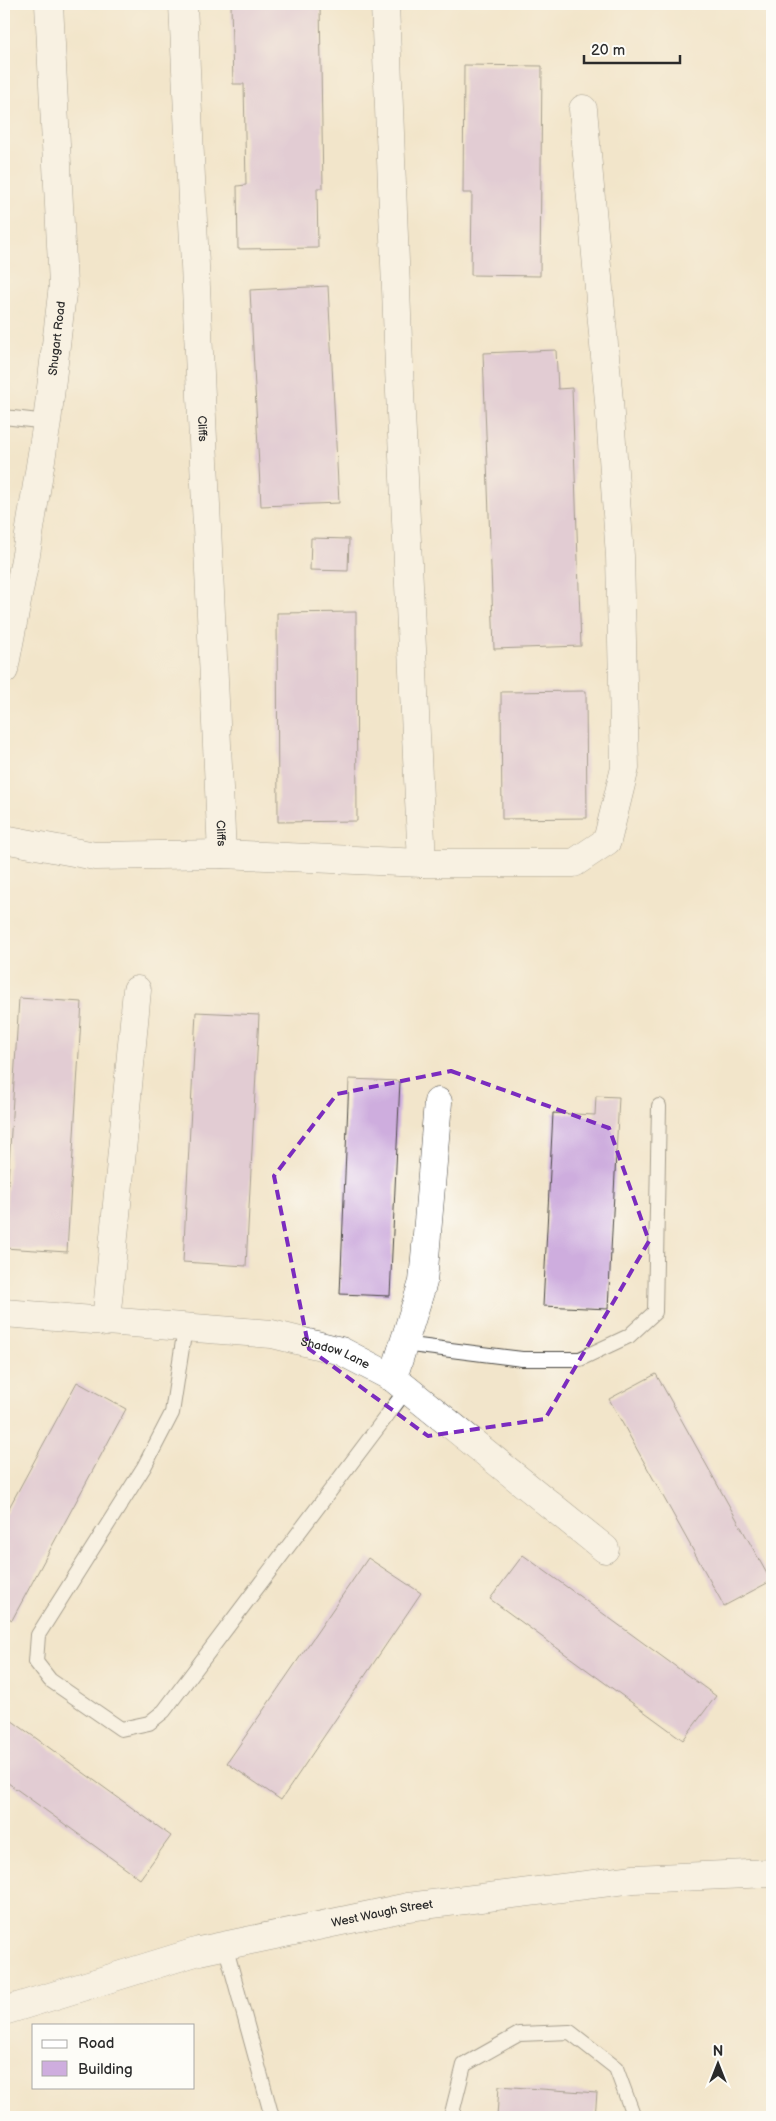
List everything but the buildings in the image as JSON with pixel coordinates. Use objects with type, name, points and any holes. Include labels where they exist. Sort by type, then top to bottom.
[{"type":"street","name":"Shugart Road","points":[[4,670],[26,554],[47,422],[63,284],[50,4]]},
{"type":"street","name":"Cliffs","points":[[183,4],[222,854]]},
{"type":"street","points":[[385,4],[400,392],[422,863]]},
{"type":"street","points":[[4,839],[95,856],[222,854],[422,863],[574,863],[607,841],[625,768],[620,556],[609,401],[583,109]]},
{"type":"street","points":[[106,1322],[137,990]]},
{"type":"street","points":[[400,1383],[403,1344],[422,1282],[438,1102]]},
{"type":"street","name":"Shadow Lane","points":[[4,1313],[281,1336],[341,1351],[400,1383],[605,1549]]},
{"type":"street","name":"West Waugh Street","points":[[4,2011],[199,1951],[408,1907],[634,1879],[772,1873]]},
{"type":"lane","points":[[4,417],[47,422]]},
{"type":"lane","points":[[403,1344],[522,1359],[580,1359],[629,1336],[655,1312],[659,1106]]},
{"type":"lane","points":[[185,1328],[172,1413],[144,1467],[38,1635],[36,1662],[50,1680],[121,1729],[149,1723],[164,1711],[400,1383]]},
{"type":"lane","points":[[225,1945],[272,2117]]},
{"type":"lane","points":[[450,2117],[464,2065],[519,2034],[570,2032],[616,2068],[634,2117]]},
{"type":"highlighted area","points":[[451,1071],[609,1128],[649,1241],[545,1419],[428,1436],[309,1349],[274,1176],[337,1094]]}]
